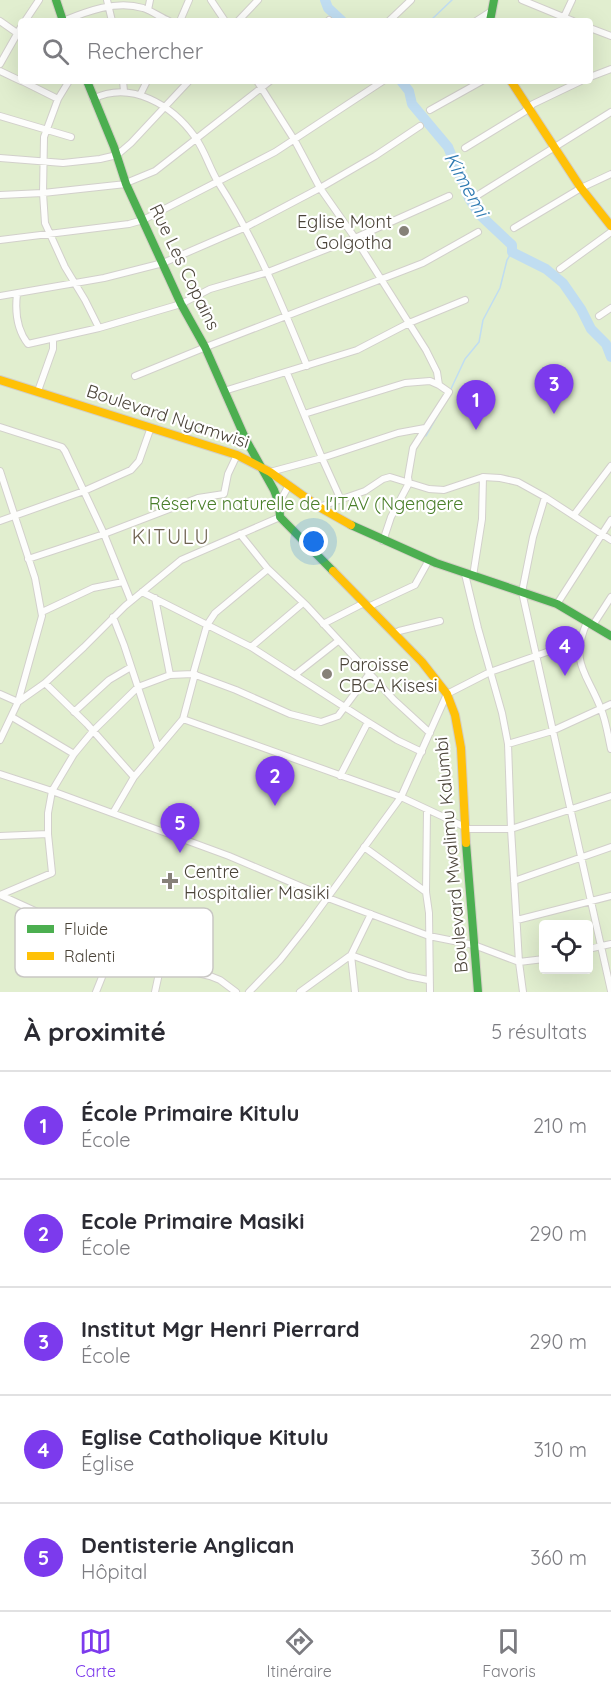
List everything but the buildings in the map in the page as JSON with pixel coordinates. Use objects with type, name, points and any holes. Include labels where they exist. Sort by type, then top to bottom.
[{"type":"street","points":[[27,18],[39,0]]},
{"type":"street","points":[[56,0],[62,18]]},
{"type":"street","points":[[148,10],[150,0]]},
{"type":"street","points":[[181,18],[189,0]]},
{"type":"street","points":[[211,0],[223,18]]},
{"type":"street","points":[[241,18],[258,0]]},
{"type":"street","points":[[392,18],[411,0]]},
{"type":"street","points":[[490,17],[494,0]]},
{"type":"street","points":[[524,0],[564,17],[572,0]]},
{"type":"street","points":[[71,18],[108,3],[134,6],[163,18]]},
{"type":"street","points":[[108,3],[111,18]]},
{"type":"street","points":[[0,21],[18,30]]},
{"type":"street","points":[[593,29],[611,36]]},
{"type":"street","points":[[0,64],[18,32]]},
{"type":"street","points":[[593,76],[611,69]]},
{"type":"street","points":[[0,71],[18,80]]},
{"type":"street","points":[[27,84],[58,99]]},
{"type":"street","points":[[67,84],[45,129],[43,161],[45,223],[65,267],[99,328]]},
{"type":"street","name":"Rue Les Copains","points":[[88,84],[117,155],[126,184],[260,465]]},
{"type":"street","points":[[123,84],[124,91]]},
{"type":"street","points":[[140,95],[146,84]]},
{"type":"street","points":[[0,158],[63,163],[117,155],[186,84]]},
{"type":"street","points":[[258,84],[295,141],[320,188],[409,323],[437,372],[439,385]]},
{"type":"street","points":[[0,195],[126,184],[148,175],[267,84]]},
{"type":"street","points":[[0,240],[129,224],[143,220],[295,141],[379,84]]},
{"type":"street","points":[[430,111],[477,84]]},
{"type":"street","points":[[513,84],[581,188],[611,226]]},
{"type":"street","points":[[465,148],[533,104],[575,84]]},
{"type":"street","points":[[93,99],[124,91],[140,95],[178,118],[196,138],[218,181],[246,227],[268,272],[307,366]]},
{"type":"street","points":[[478,195],[611,112]]},
{"type":"street","points":[[0,116],[71,137]]},
{"type":"street","points":[[0,296],[104,278],[163,263],[246,227],[320,188],[420,126]]},
{"type":"street","points":[[514,228],[581,188],[611,174]]},
{"type":"street","points":[[17,294],[15,308],[20,332],[28,344],[53,339],[182,304],[210,290],[268,272],[355,238],[449,196]]},
{"type":"street","points":[[135,376],[423,263],[478,232]]},
{"type":"street","points":[[560,269],[611,232]]},
{"type":"street","points":[[224,391],[357,350],[409,323],[465,300]]},
{"type":"street","points":[[599,316],[611,308]]},
{"type":"street","points":[[39,391],[53,350],[53,339]]},
{"type":"street","points":[[287,373],[322,459],[342,500]]},
{"type":"street","name":"Boulevard Nyamwisi","points":[[0,380],[237,454],[260,465],[319,507],[383,541],[469,575],[557,604],[611,636]]},
{"type":"street","points":[[304,414],[405,383],[430,381],[449,392],[413,448],[409,483],[391,517],[383,541]]},
{"type":"street","points":[[0,520],[84,491],[136,466],[151,427]]},
{"type":"street","points":[[0,428],[62,447],[69,457],[104,534],[131,600]]},
{"type":"street","points":[[270,472],[322,459],[379,439],[425,428]]},
{"type":"street","points":[[28,559],[104,534],[198,498],[224,494],[228,474],[237,454]]},
{"type":"street","points":[[18,702],[45,683],[131,600],[181,560],[280,517],[279,503],[274,490],[260,465]]},
{"type":"street","points":[[574,515],[611,466]]},
{"type":"street","points":[[0,471],[35,578],[41,607],[18,702],[12,717],[2,729],[0,740]]},
{"type":"street","points":[[319,507],[342,500],[390,477],[429,489],[444,490],[483,477],[509,479],[545,497],[611,540]]},
{"type":"street","points":[[483,477],[482,519],[469,575],[508,744],[510,829],[523,992]]},
{"type":"street","points":[[279,503],[289,485]]},
{"type":"street","points":[[545,497],[533,537],[522,592],[611,991]]},
{"type":"street","name":"Boulevard Mwalimu Kalumbi","points":[[280,517],[427,668],[447,694],[458,730],[464,773],[465,828],[478,992]]},
{"type":"street","points":[[557,604],[611,520]]},
{"type":"street","points":[[240,534],[268,569],[430,733]]},
{"type":"street","points":[[323,624],[411,589],[420,578],[429,560]]},
{"type":"street","points":[[113,813],[134,777],[183,719],[207,625],[215,613],[268,569]]},
{"type":"street","points":[[41,607],[93,588],[123,582]]},
{"type":"street","points":[[142,592],[251,647],[397,740],[422,752]]},
{"type":"street","points":[[611,597],[581,640],[578,658],[601,709],[611,749]]},
{"type":"street","points":[[155,598],[170,675]]},
{"type":"street","points":[[251,647],[303,603]]},
{"type":"street","points":[[113,617],[158,748]]},
{"type":"street","points":[[394,634],[440,621]]},
{"type":"street","points":[[249,992],[280,960],[401,798],[447,694],[490,672],[581,640]]},
{"type":"street","points":[[296,674],[338,641]]},
{"type":"street","points":[[74,712],[109,680],[131,667]]},
{"type":"street","points":[[0,895],[50,875],[52,870],[48,813],[52,791],[74,754],[93,731],[138,687],[170,675],[194,674],[216,681],[278,709],[308,720],[321,722],[330,720],[345,707],[370,673]]},
{"type":"street","points":[[45,683],[93,731],[134,777]]},
{"type":"street","points":[[0,694],[18,702]]},
{"type":"street","points":[[508,744],[552,731],[611,704]]},
{"type":"street","points":[[12,717],[74,754]]},
{"type":"street","points":[[183,719],[401,798],[465,828],[510,829],[611,796]]},
{"type":"street","points":[[340,776],[368,722]]},
{"type":"street","points":[[0,774],[229,856],[328,898],[429,936],[474,945],[519,962],[539,960]]},
{"type":"street","points":[[427,810],[426,892],[430,992]]},
{"type":"street","points":[[0,836],[48,834]]},
{"type":"street","points":[[364,847],[426,892]]},
{"type":"street","points":[[514,881],[611,847]]},
{"type":"street","points":[[0,895],[28,908]]},
{"type":"street","points":[[517,920],[611,896]]},
{"type":"street","points":[[304,991],[351,955],[372,914]]},
{"type":"street","points":[[593,948],[611,944]]},
{"type":"street","points":[[351,955],[408,976],[428,980]]},
{"type":"street","points":[[351,955],[355,992]]},
{"type":"street","points":[[96,992],[102,977]]},
{"type":"street","points":[[155,992],[158,977]]},
{"type":"street","points":[[212,977],[236,992]]},
{"type":"green space","name":"Réserve naturelle de l'ITAV (Ngengere","points":[[0,0],[611,0],[611,992],[0,992]]},
{"type":"waterway","name":"Kimemi","points":[[325,0],[328,8],[339,18]]},
{"type":"waterway","points":[[433,18],[452,0]]},
{"type":"waterway","name":"Kimemi","points":[[403,84],[409,91],[412,104],[448,147],[469,198],[479,214],[512,245],[512,252],[546,269],[563,283],[581,309],[591,329],[606,344],[611,357]]},
{"type":"waterway","points":[[450,391],[465,359],[479,342],[483,320],[500,288],[507,260],[512,252]]},
{"type":"waterway","points":[[426,436],[443,406]]},
{"type":"traffic: fast","points":[[56,0],[62,18]]},
{"type":"traffic: fast","points":[[491,18],[494,0]]},
{"type":"traffic: fast","points":[[88,84],[114,147],[126,184],[181,304],[205,347],[246,440],[274,490],[279,503],[280,517],[333,571]]},
{"type":"traffic: fast","points":[[351,525],[436,563],[557,604],[611,636]]},
{"type":"traffic: fast","points":[[466,843],[478,992]]},
{"type":"traffic: slow","points":[[513,84],[581,188],[611,226]]},
{"type":"traffic: slow","points":[[0,380],[237,455],[270,472],[319,507],[351,525]]},
{"type":"traffic: slow","points":[[333,571],[422,662],[447,694],[455,715],[461,748],[466,843]]},
{"type":"place","name":"Eglise Mont Golgotha","points":[[404,231]]},
{"type":"place","name":"Institut Mgr Henri Pierrard","points":[[554,414]]},
{"type":"place","name":"École Primaire Kitulu","points":[[476,430]]},
{"type":"place","name":"Paroisse CBCA Kisesi","points":[[327,674]]},
{"type":"place","name":"Eglise Catholique Kitulu","points":[[565,676]]},
{"type":"place","name":"Ecole Primaire Masiki","points":[[275,806]]},
{"type":"place","name":"Dentisterie Anglican","points":[[180,853]]},
{"type":"place","name":"Centre Hospitalier Masiki","points":[[170,881]]},
{"type":"district","name":"KITULU","points":[[171,536]]}]
